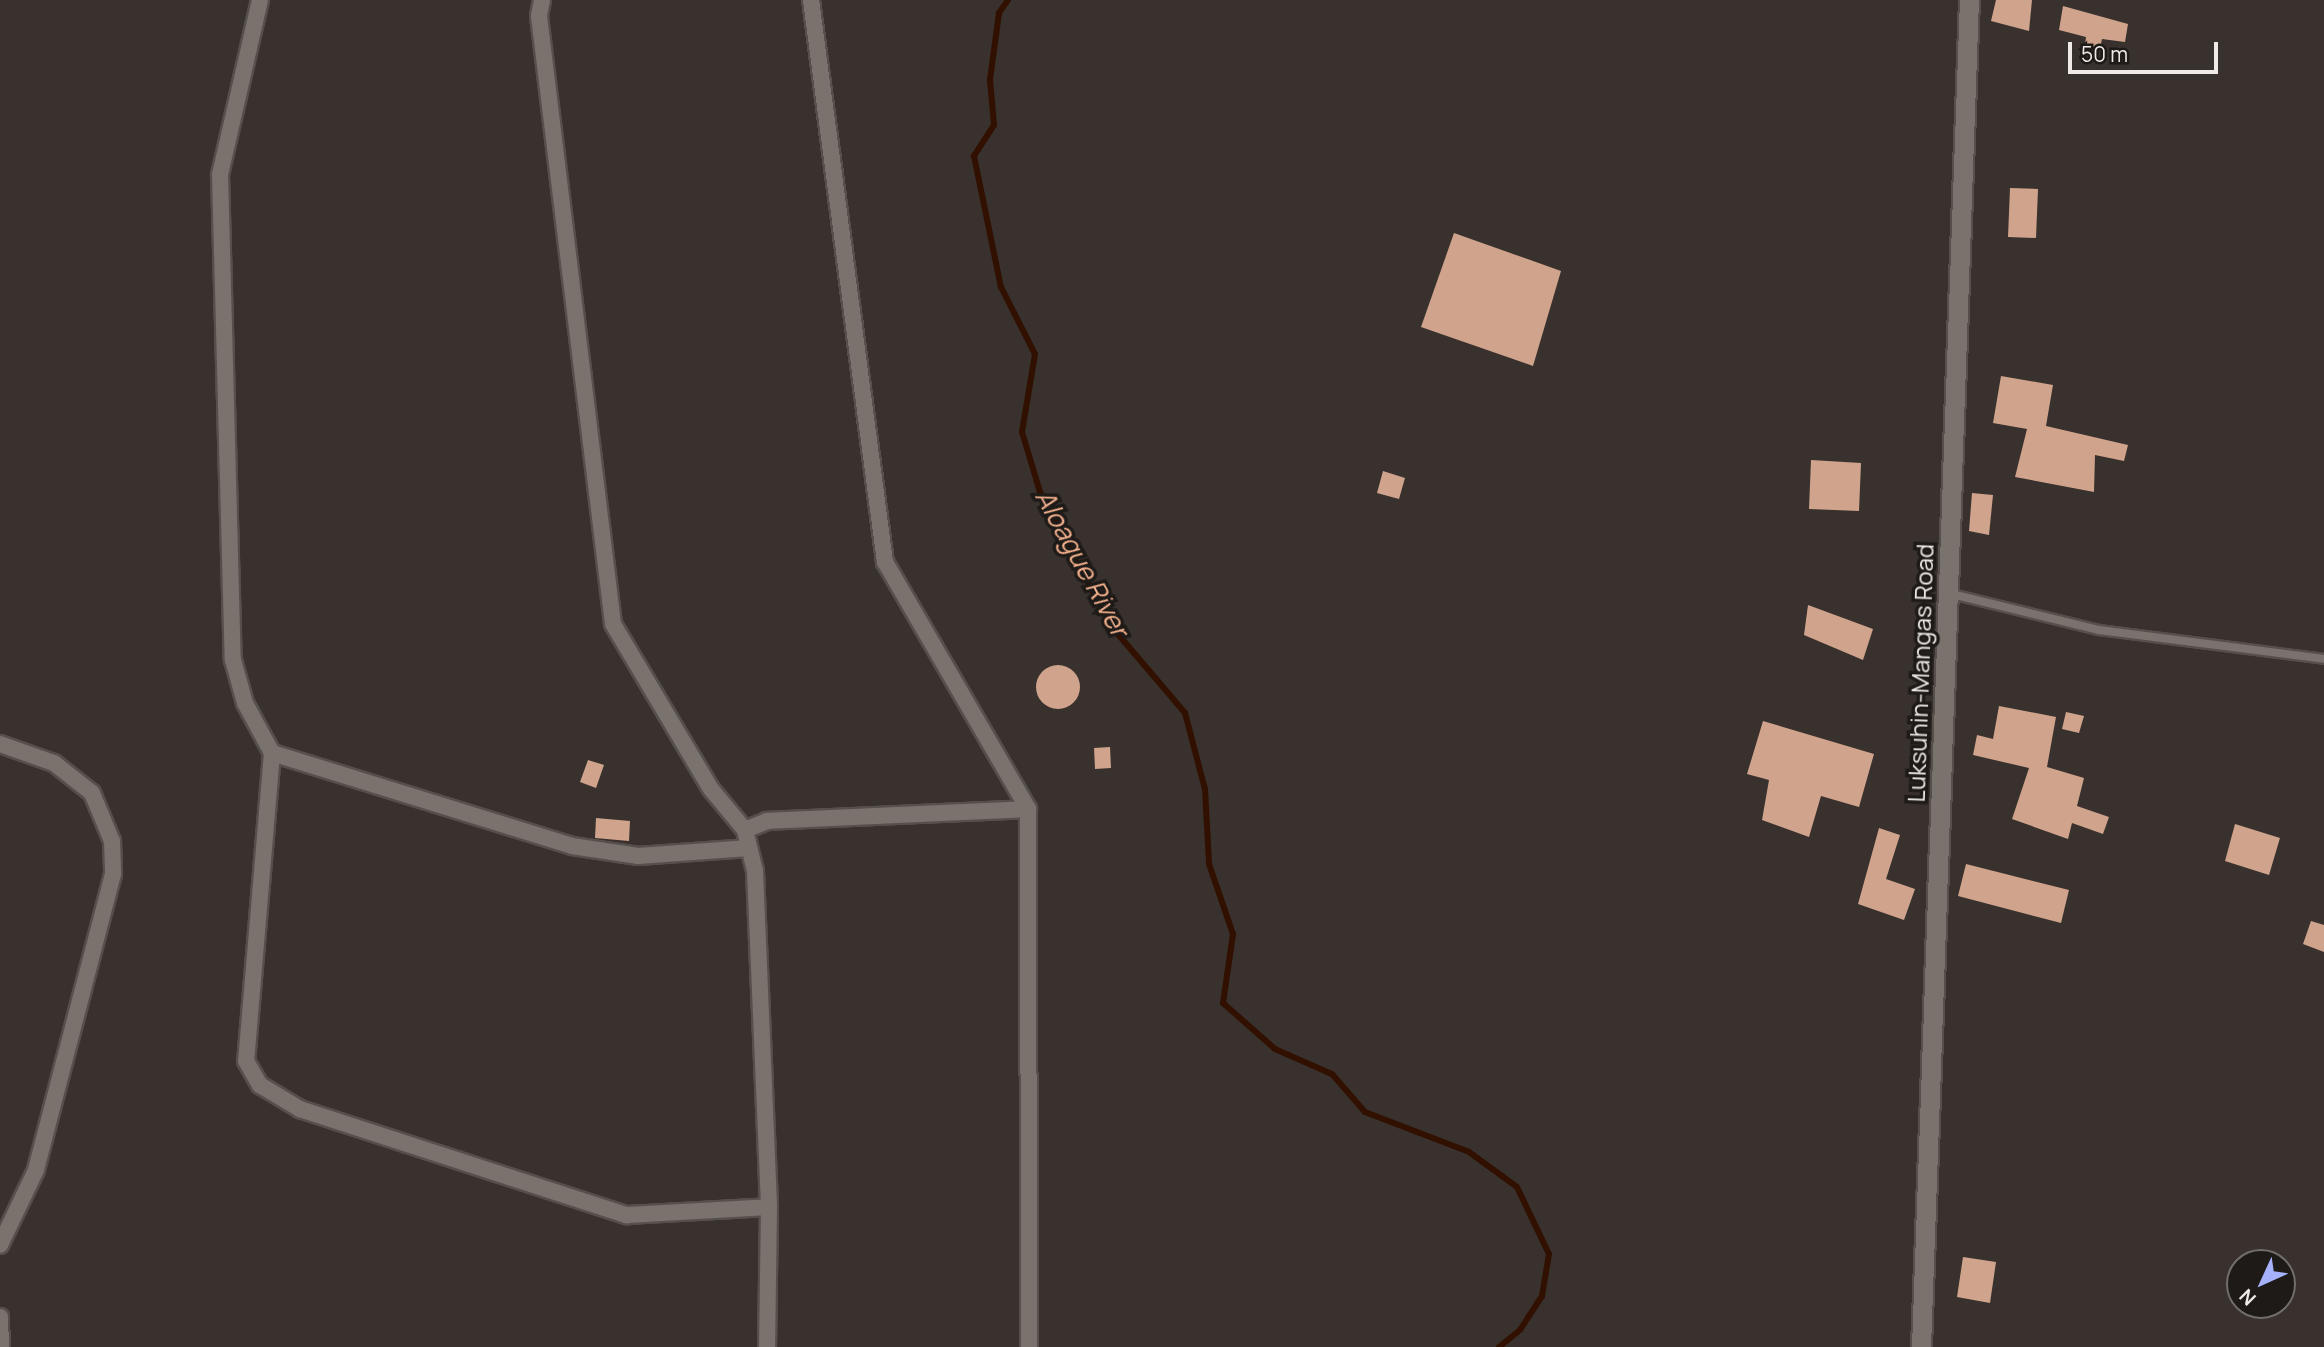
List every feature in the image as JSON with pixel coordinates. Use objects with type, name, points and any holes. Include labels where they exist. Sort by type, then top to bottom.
[{"type":"main road","name":"Luksuhin-Mangas Road","points":[[1921,1347],[1969,0]]},
{"type":"street","points":[[260,0],[220,174],[233,660],[245,703],[272,753],[246,1060],[260,1085],[300,1109],[627,1215],[769,1207]]},
{"type":"street","points":[[542,0],[539,16],[613,624],[711,789],[744,830],[760,902],[769,1207],[768,1347]]},
{"type":"street","points":[[811,0],[885,562],[1028,809],[1029,1347]]},
{"type":"street","points":[[0,744],[54,763],[92,793],[111,841],[113,874],[36,1170],[0,1245]]},
{"type":"street","points":[[272,753],[572,846],[638,856],[749,848]]},
{"type":"street","points":[[744,830],[767,821],[1028,809]]},
{"type":"street","points":[[0,1317],[1,1347]]},
{"type":"lane","points":[[1948,593],[2099,630],[2324,659]]},
{"type":"building","points":[[1996,0],[2032,0],[2029,31],[1991,21]]},
{"type":"building","points":[[2063,6],[2128,24],[2125,42],[2102,39],[2100,49],[2085,45],[2086,37],[2059,30]]},
{"type":"building","points":[[2010,188],[2038,189],[2036,238],[2008,237]]},
{"type":"building","points":[[1454,233],[1561,271],[1533,366],[1421,327]]},
{"type":"building","points":[[2001,376],[2053,385],[2046,426],[2128,445],[2124,461],[2095,455],[2094,492],[2015,477],[2027,429],[1993,423]]},
{"type":"building","points":[[1811,460],[1861,463],[1859,511],[1809,509]]},
{"type":"building","points":[[1383,471],[1405,478],[1399,499],[1377,493]]},
{"type":"building","points":[[1972,493],[1993,495],[1989,535],[1969,531]]},
{"type":"building","points":[[1808,605],[1873,629],[1863,660],[1804,635]]},
{"type":"building","points":[[1058,665],[1074,671],[1080,687],[1074,703],[1058,709],[1042,703],[1036,687],[1042,671]]},
{"type":"building","points":[[1999,706],[2056,717],[2047,767],[2084,778],[2077,806],[2109,817],[2103,834],[2072,823],[2068,839],[2012,819],[2029,768],[1973,755],[1977,735],[1993,739]]},
{"type":"building","points":[[2066,712],[2084,716],[2079,733],[2062,729]]},
{"type":"building","points":[[1763,721],[1874,754],[1859,807],[1821,796],[1809,837],[1762,820],[1769,780],[1747,774]]},
{"type":"building","points":[[1110,747],[1111,768],[1095,769],[1094,748]]},
{"type":"building","points":[[588,760],[604,765],[596,788],[580,782]]},
{"type":"building","points":[[596,818],[630,821],[629,841],[595,838]]},
{"type":"building","points":[[2235,824],[2280,838],[2269,875],[2225,861]]},
{"type":"building","points":[[1879,828],[1900,835],[1886,879],[1915,889],[1904,920],[1858,904]]},
{"type":"building","points":[[1966,864],[2069,890],[2061,923],[1958,896]]},
{"type":"building","points":[[2311,921],[2324,925],[2324,952],[2303,944]]},
{"type":"building","points":[[1963,1257],[1996,1262],[1990,1303],[1957,1297]]},
{"type":"waterway","name":"Aloague River","points":[[1008,0],[999,13],[990,80],[994,125],[974,156],[1001,287],[1035,354],[1022,432],[1040,492],[1111,626],[1185,713],[1205,789],[1209,864],[1233,934],[1223,1003],[1275,1049],[1332,1074],[1365,1112],[1469,1152],[1517,1187],[1549,1254],[1542,1296],[1520,1330],[1499,1347]]}]
